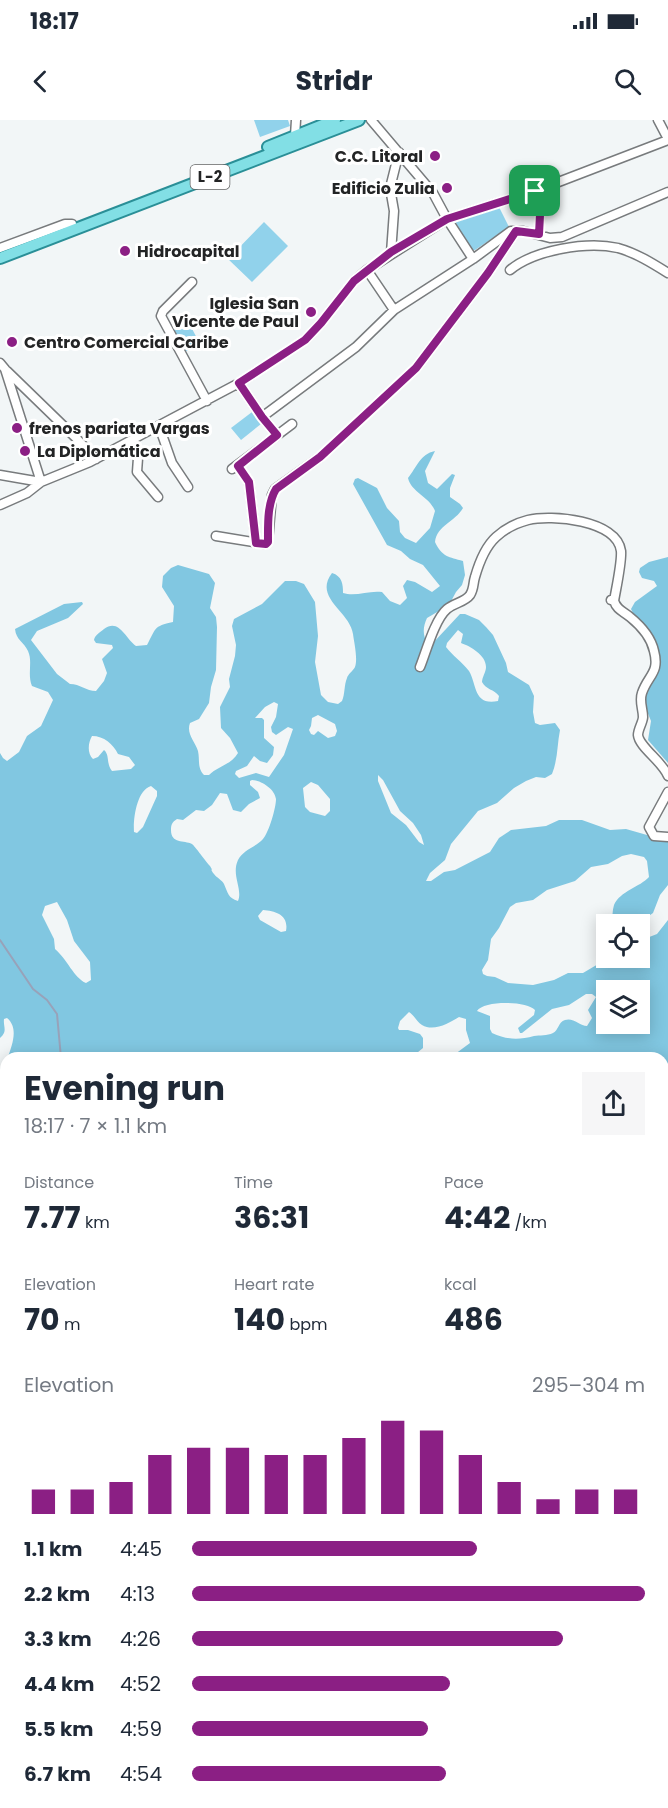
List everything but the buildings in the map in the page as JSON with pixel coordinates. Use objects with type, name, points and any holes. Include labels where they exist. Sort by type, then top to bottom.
[{"type":"main road","name":"L-2","points":[[0,258],[359,120]]},
{"type":"main road","name":"L-2","points":[[0,252],[331,121]]},
{"type":"street","points":[[295,136],[296,120]]},
{"type":"street","points":[[371,120],[433,193],[473,259]]},
{"type":"street","points":[[0,505],[27,492],[41,482],[130,442],[239,383],[305,340],[354,281],[367,270],[391,252],[447,219],[535,191],[668,140],[657,120]]},
{"type":"street","points":[[391,252],[394,211],[390,188],[399,152]]},
{"type":"street","points":[[535,191],[540,215],[539,234]]},
{"type":"street","points":[[262,417],[356,347],[394,310],[473,259],[511,231],[539,234],[550,238],[562,237],[668,192]]},
{"type":"street","name":"L-2","points":[[0,248],[65,224],[72,224]]},
{"type":"street","points":[[216,536],[256,543],[266,544],[268,542],[270,505],[276,489],[320,457],[416,368],[488,273],[516,231]]},
{"type":"street","name":"L-2","points":[[0,264],[44,246],[60,235]]},
{"type":"street","points":[[510,270],[528,257],[540,254],[570,247],[608,247],[618,248],[646,260],[668,273]]},
{"type":"street","points":[[367,270],[394,310]]},
{"type":"street","points":[[192,282],[163,311],[161,316],[207,401]]},
{"type":"street","points":[[2,367],[96,459]]},
{"type":"street","points":[[2,367],[41,482]]},
{"type":"street","points":[[239,383],[277,435]]},
{"type":"street","points":[[256,543],[249,482],[235,468],[292,424]]},
{"type":"street","points":[[159,426],[172,463],[188,487]]},
{"type":"street","points":[[130,442],[138,458],[137,472],[158,496]]},
{"type":"street","points":[[0,475],[41,482]]},
{"type":"street","points":[[420,667],[436,625],[445,610],[469,597],[474,588],[483,553],[494,538],[511,526],[531,519],[567,518],[602,527],[615,538],[621,550],[612,601],[616,608],[629,615],[646,633],[654,648],[656,664],[653,675],[640,697],[643,718],[638,734],[641,742],[665,768],[668,776]]},
{"type":"street","points":[[668,792],[649,827],[654,836],[668,837]]},
{"type":"shaded area","points":[[254,120],[288,120],[290,126],[260,137]]},
{"type":"shaded area","points":[[499,207],[509,227],[475,250],[470,250],[454,219]]},
{"type":"shaded area","points":[[264,222],[288,246],[252,282],[228,259]]},
{"type":"shaded area","points":[[188,321],[200,344],[183,353],[171,330]]},
{"type":"shaded area","points":[[252,412],[261,424],[241,440],[231,428]]},
{"type":"shaded area","points":[[435,451],[425,471],[428,483],[437,489],[452,474],[455,475],[450,488],[450,497],[463,508],[439,531],[435,542],[443,554],[463,561],[465,575],[462,585],[449,605],[427,618],[424,631],[426,641],[432,644],[460,614],[479,620],[493,635],[508,672],[529,685],[534,696],[535,723],[540,725],[555,723],[560,730],[552,774],[545,778],[536,777],[526,781],[497,803],[478,811],[451,844],[445,860],[430,873],[426,881],[431,881],[444,872],[455,870],[490,852],[499,838],[511,830],[546,826],[559,820],[582,820],[610,830],[626,829],[668,841],[668,885],[660,895],[653,913],[650,915],[612,914],[617,900],[649,877],[647,861],[644,857],[631,854],[622,856],[608,864],[591,867],[575,881],[547,890],[533,900],[516,903],[510,907],[491,939],[488,960],[482,970],[487,976],[508,983],[533,985],[554,980],[568,973],[583,973],[596,965],[596,968],[650,968],[650,937],[657,934],[668,920],[668,1052],[458,1052],[470,1043],[466,1030],[466,1019],[459,1017],[431,1028],[422,1025],[409,1012],[400,1021],[398,1028],[420,1034],[423,1038],[423,1048],[418,1052],[10,1052],[14,1032],[7,1018],[4,1019],[5,1031],[0,1038],[0,753],[7,761],[19,752],[27,736],[41,726],[53,700],[48,692],[32,686],[29,655],[15,629],[64,604],[82,602],[83,604],[68,618],[37,631],[31,640],[57,674],[70,684],[96,691],[107,673],[102,659],[113,648],[112,645],[96,643],[94,640],[96,635],[109,626],[114,626],[118,627],[136,646],[147,645],[156,629],[173,622],[174,606],[162,587],[163,576],[178,565],[209,574],[215,583],[210,608],[216,617],[217,627],[216,670],[209,703],[199,719],[190,723],[189,727],[198,751],[200,770],[204,775],[209,775],[232,760],[238,753],[230,738],[221,728],[220,707],[230,687],[229,679],[235,656],[236,645],[232,626],[234,619],[262,604],[285,581],[304,584],[315,602],[318,636],[315,662],[321,695],[328,702],[338,704],[342,701],[345,684],[355,667],[356,655],[350,626],[327,590],[327,582],[332,573],[341,581],[343,593],[382,592],[390,601],[400,605],[407,598],[403,586],[407,580],[432,592],[440,586],[423,565],[387,545],[353,484],[358,478],[377,488],[387,508],[399,521],[400,532],[405,538],[416,543],[430,528],[435,511],[433,506],[413,487],[408,478],[422,458]],"holes":[[[458,630],[463,634],[461,643],[473,649],[483,659],[486,667],[482,682],[499,696],[498,701],[490,702],[480,697],[469,671],[446,647]],[[274,702],[278,704],[276,717],[271,727],[272,732],[276,735],[288,727],[293,729],[284,755],[269,777],[256,773],[239,778],[235,774],[236,771],[247,766],[254,756],[267,763],[273,755],[274,747],[264,738],[264,720],[255,718],[265,707]],[[318,715],[335,724],[337,731],[335,736],[328,738],[318,731],[314,735],[311,734],[309,730],[312,718]],[[92,736],[111,744],[118,754],[129,757],[135,765],[131,769],[112,771],[104,750],[93,759],[89,745]],[[378,775],[400,811],[413,823],[421,835],[424,845],[406,825],[391,813],[378,781]],[[252,780],[267,786],[275,795],[276,803],[265,836],[238,860],[236,866],[238,901],[230,897],[223,883],[193,845],[173,838],[171,828],[177,819],[183,820],[196,810],[204,811],[212,805],[220,793],[227,794],[233,810],[241,812],[260,798],[258,792],[250,785]],[[311,782],[318,785],[330,799],[330,811],[325,816],[310,812],[305,807],[303,788]],[[151,786],[157,791],[157,796],[143,827],[137,833],[134,832],[134,819],[139,799]],[[57,902],[67,920],[74,941],[90,962],[91,980],[86,983],[78,977],[55,949],[54,939],[42,915],[45,906]],[[263,910],[281,915],[286,921],[286,931],[281,932],[260,920],[258,916]],[[586,994],[596,997],[588,1010],[592,1018],[587,1026],[568,1019],[561,1022],[556,1030],[548,1035],[513,1039],[492,1033],[490,1016],[477,1011],[481,1007],[496,1003],[515,1003],[530,1007],[535,1010],[534,1015],[518,1028],[522,1033],[552,1009],[569,1005]]]},
{"type":"shaded area","points":[[668,557],[668,763],[648,740],[651,721],[645,706],[645,693],[657,662],[631,609],[635,602],[657,586],[654,581],[642,578],[640,568],[649,562]]},
{"type":"waterway","points":[[0,940],[33,989],[47,1000],[57,1014],[60,1052]]},
{"type":"place","name":"C.C. Litoral","points":[[435,156]]},
{"type":"place","name":"Edificio Zulia","points":[[447,188]]},
{"type":"place","name":"Hidrocapital","points":[[125,251]]},
{"type":"place","name":"Iglesia San Vicente de Paul","points":[[311,312]]},
{"type":"place","name":"Centro Comercial Caribe","points":[[12,342]]},
{"type":"place","name":"frenos pariata Vargas","points":[[17,428]]},
{"type":"place","name":"La Diplomática","points":[[25,451]]},
{"type":"route","points":[[535,191],[540,215],[539,234],[516,231],[488,273],[416,368],[320,457],[276,489],[270,505],[268,542],[266,544],[256,543],[249,482],[238,466],[277,435],[239,383],[305,340],[354,281],[391,252],[447,219],[535,191]]}]
